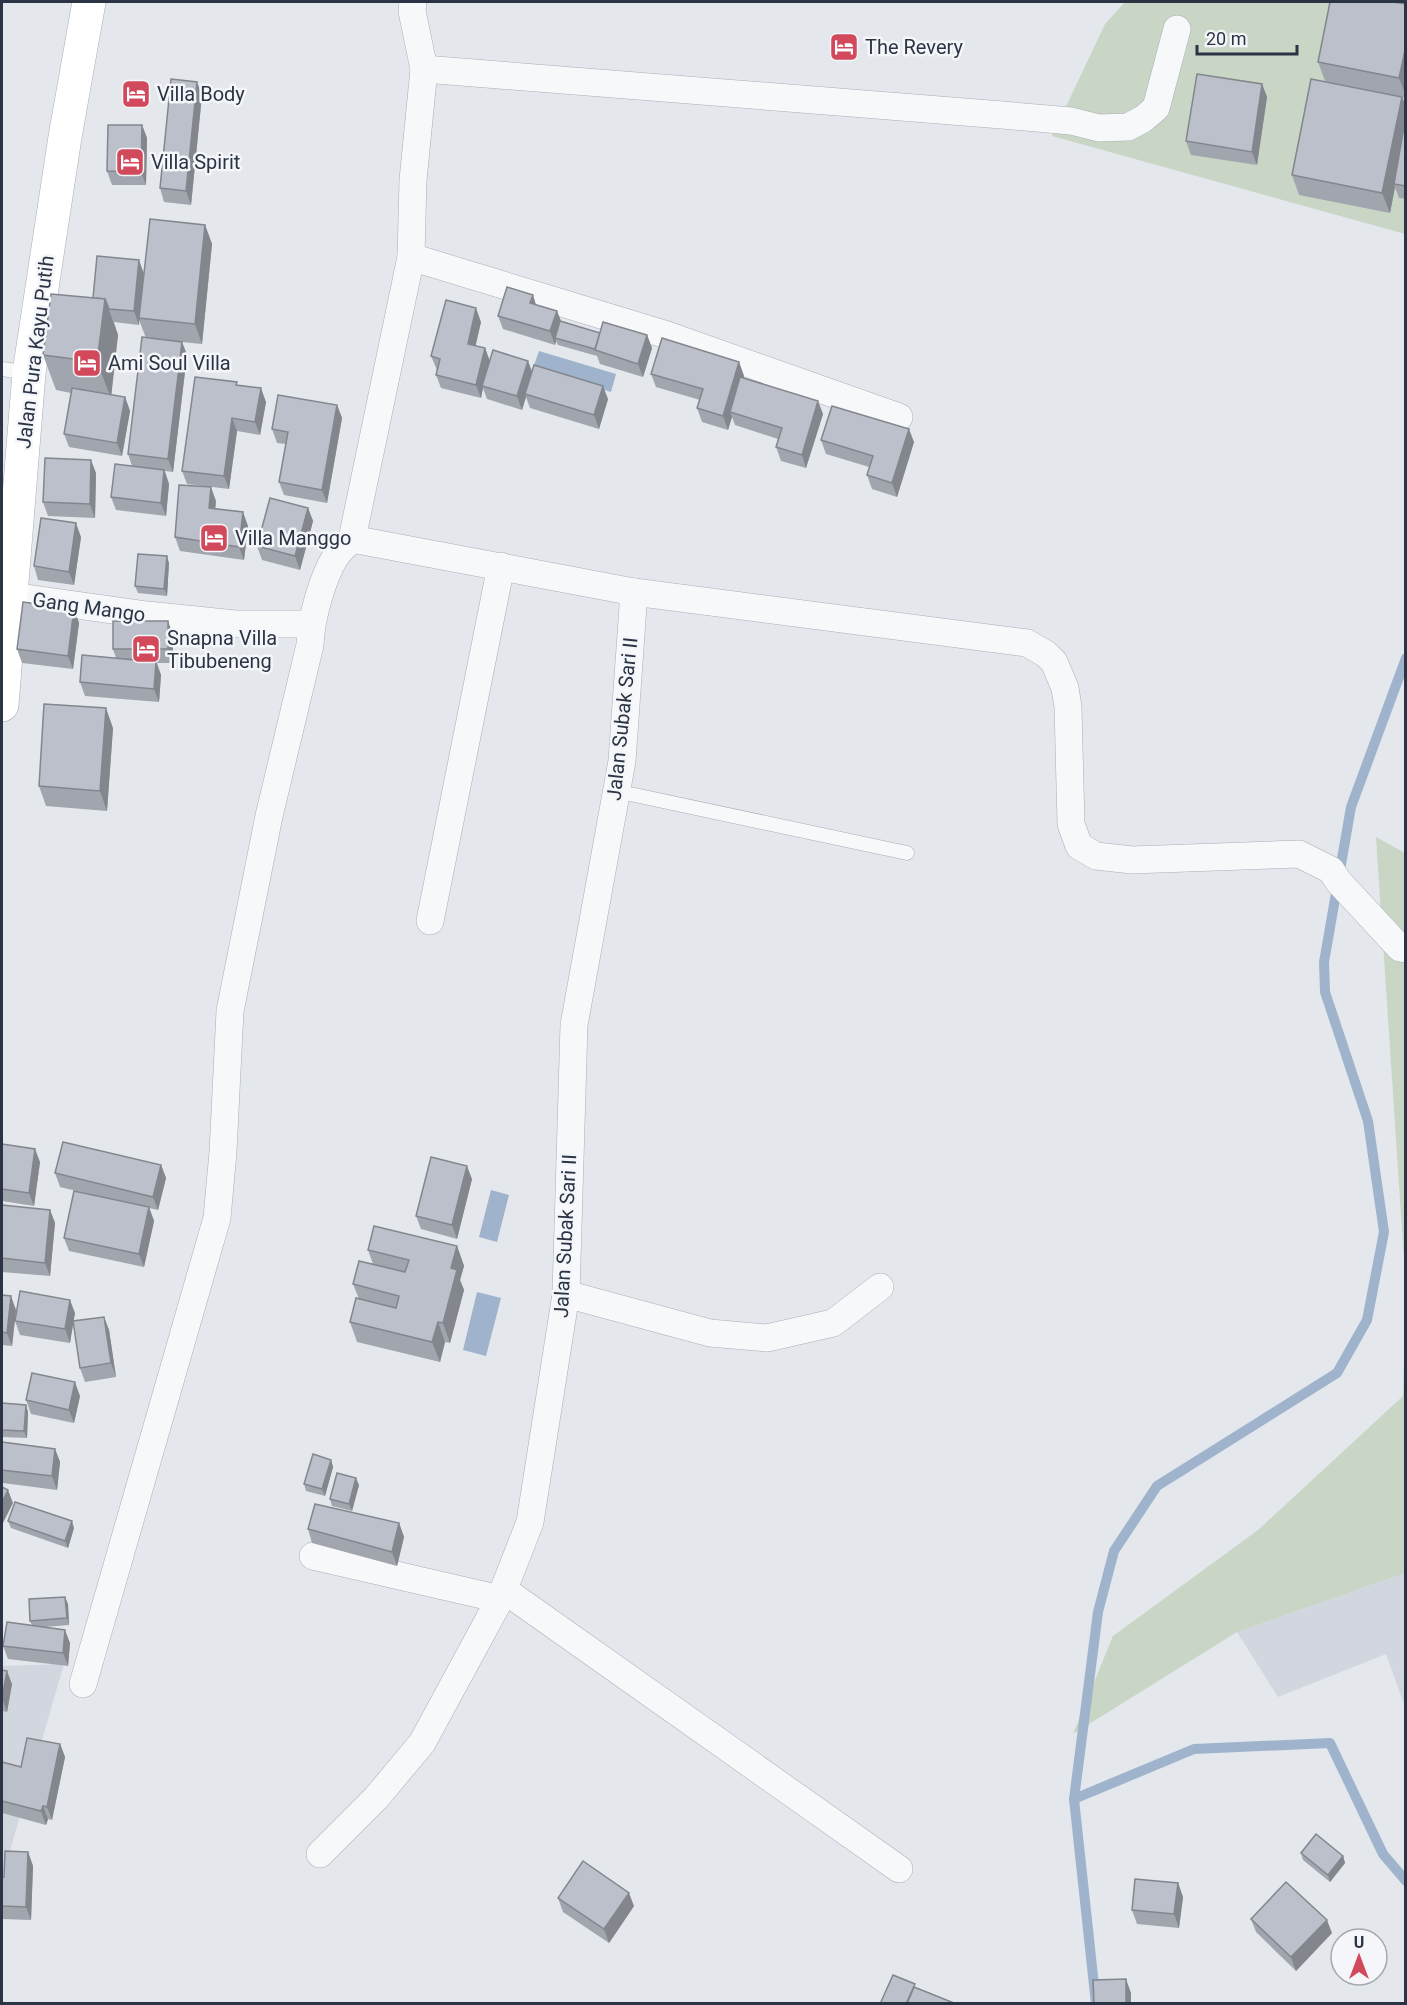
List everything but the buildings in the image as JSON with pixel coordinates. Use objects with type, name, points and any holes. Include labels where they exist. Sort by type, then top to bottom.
[{"type":"street","name":"Jalan Pura Kayu Putih","points":[[2,705],[15,371],[65,137],[89,2]]},
{"type":"street","points":[[83,1684],[217,1218],[231,1011],[269,816],[310,645],[311,624],[336,556],[352,539],[411,257],[413,180],[424,69],[412,11],[413,2]]},
{"type":"street","points":[[424,69],[1071,121],[1099,128],[1128,127],[1143,119],[1156,108],[1177,29]]},
{"type":"street","points":[[411,257],[667,335],[899,417]]},
{"type":"street","points":[[352,539],[634,592],[1027,643],[1046,654],[1054,662],[1065,688],[1068,707],[1071,824],[1079,846],[1096,856],[1132,860],[1299,854],[1331,870],[1338,881],[1396,942]]},
{"type":"street","points":[[430,921],[501,566]]},
{"type":"street","name":"Jalan Subak Sari II","points":[[320,1854],[376,1798],[423,1743],[502,1594],[530,1522],[566,1294],[574,1025],[622,761],[634,592]]},
{"type":"street","name":"Gang Mango","points":[[7,596],[147,615],[236,624],[311,624]]},
{"type":"street","points":[[566,1294],[710,1333],[767,1338],[833,1323],[880,1287]]},
{"type":"street","points":[[313,1556],[502,1594],[899,1869]]},
{"type":"lane","points":[[616,791],[907,853]]},
{"type":"shaded area","points":[[1405,1573],[1405,1707],[1386,1654],[1278,1697],[1237,1632]]},
{"type":"shaded area","points":[[64,1664],[2,1878],[2,1666]]},
{"type":"green space","points":[[1125,2],[1405,2],[1405,234],[1052,136],[1105,24]]},
{"type":"green space","points":[[1376,837],[1405,853],[1405,1275]]},
{"type":"green space","points":[[1405,1311],[1405,1573],[1237,1632],[1073,1734],[1113,1636],[1258,1530],[1403,1396]]},
{"type":"water","points":[[539,351],[616,374],[611,392],[533,368]]},
{"type":"water","points":[[491,1190],[509,1195],[497,1242],[479,1237]]},
{"type":"water","points":[[477,1292],[501,1298],[486,1356],[463,1350]]},
{"type":"waterway","points":[[1096,2004],[1074,1799],[1098,1612],[1114,1551],[1157,1486],[1337,1373],[1367,1320],[1384,1232],[1368,1121],[1325,992],[1324,962],[1351,807],[1406,658]]},
{"type":"waterway","points":[[1074,1799],[1194,1749],[1330,1743],[1383,1854],[1406,1881]]},
{"type":"place","name":"The Revery","points":[[844,47]]},
{"type":"place","name":"Villa Body","points":[[136,94]]},
{"type":"place","name":"Villa Spirit","points":[[130,162]]},
{"type":"place","name":"Ami Soul Villa","points":[[87,363]]},
{"type":"place","name":"Villa Manggo","points":[[214,538]]},
{"type":"place","name":"Snapna Villa Tibubeneng","points":[[146,649]]}]
